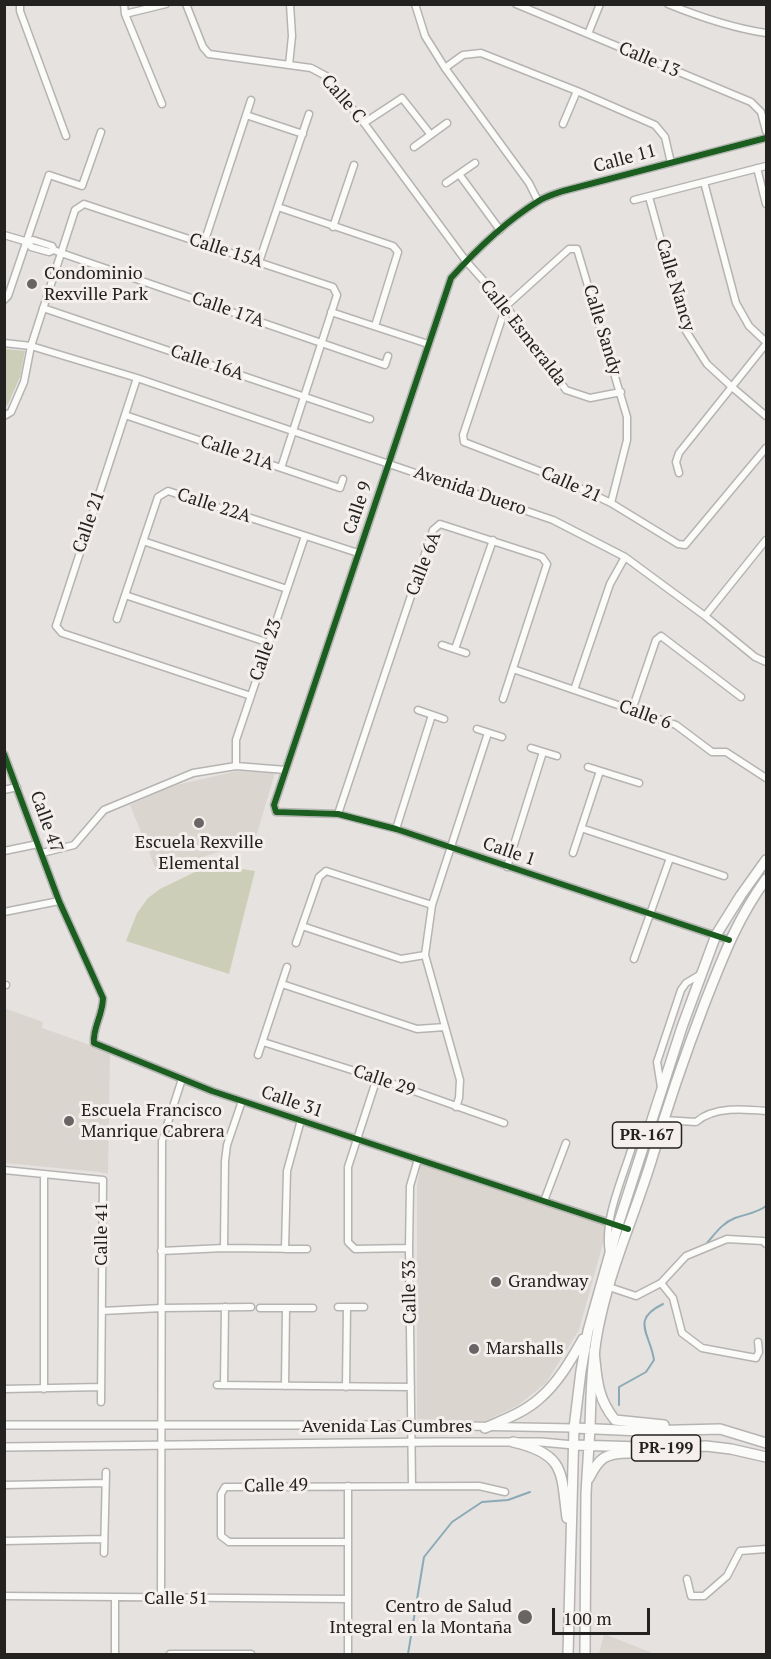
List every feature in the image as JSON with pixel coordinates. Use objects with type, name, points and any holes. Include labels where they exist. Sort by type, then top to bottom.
[{"type":"main road","name":"PR-167","points":[[568,1654],[574,1428],[588,1331],[609,1257],[614,1223],[717,935],[766,860]]},
{"type":"main road","name":"PR-167","points":[[585,1654],[591,1368],[601,1315],[663,1120],[729,940],[748,905],[766,879]]},
{"type":"main road","points":[[485,1428],[512,1416],[539,1399],[564,1372],[588,1331]]},
{"type":"main road","points":[[594,1352],[599,1395],[605,1408],[615,1420],[708,1429]]},
{"type":"main road","name":"Avenida Las Cumbres","points":[[574,1428],[641,1431],[720,1429],[766,1443]]},
{"type":"main road","points":[[513,1442],[530,1446],[543,1453],[558,1466],[565,1487],[570,1542]]},
{"type":"main road","name":"Avenida Las Cumbres","points":[[574,1445],[691,1448],[705,1446],[766,1457]]},
{"type":"main road","points":[[587,1480],[598,1462],[610,1454],[691,1448]]},
{"type":"street","points":[[20,4],[20,11],[66,136]]},
{"type":"street","points":[[124,4],[125,14],[162,104]]},
{"type":"street","points":[[125,14],[166,4]]},
{"type":"street","name":"Calle C","points":[[186,4],[203,47],[209,54],[311,68],[326,76],[364,123],[466,261]]},
{"type":"street","points":[[289,65],[290,4]]},
{"type":"street","points":[[415,4],[425,36],[445,68],[529,183],[538,201]]},
{"type":"street","name":"Calle 13","points":[[516,4],[751,102],[761,112],[766,131]]},
{"type":"street","points":[[588,34],[600,4]]},
{"type":"street","points":[[668,4],[699,17],[745,30],[766,33]]},
{"type":"street","points":[[445,68],[463,55],[481,52],[577,91],[655,125],[664,137],[671,163]]},
{"type":"street","points":[[563,124],[577,91]]},
{"type":"street","points":[[364,123],[402,98],[431,135]]},
{"type":"street","points":[[204,243],[251,100]]},
{"type":"street","points":[[259,262],[309,114]]},
{"type":"street","points":[[246,115],[303,134]]},
{"type":"street","points":[[414,147],[447,123]]},
{"type":"street","points":[[4,300],[8,296],[28,242],[49,175],[82,186],[101,132]]},
{"type":"street","name":"Calle 11","points":[[500,230],[538,201],[563,191],[766,138]]},
{"type":"street","points":[[446,183],[475,163]]},
{"type":"street","points":[[333,227],[354,165]]},
{"type":"street","points":[[634,201],[766,166]]},
{"type":"street","points":[[757,168],[766,204]]},
{"type":"street","points":[[459,174],[500,230]]},
{"type":"street","points":[[679,473],[676,462],[679,453],[766,343],[749,326],[736,303],[704,182]]},
{"type":"street","name":"Calle Nancy","points":[[650,197],[686,331],[707,364],[766,416]]},
{"type":"street","name":"Calle 15A","points":[[4,416],[11,412],[24,382],[31,346],[75,210],[84,204],[333,287],[337,295],[281,468]]},
{"type":"street","points":[[278,207],[393,246],[398,252],[375,326]]},
{"type":"street","name":"Calle 9","points":[[276,812],[274,805],[451,278],[500,230]]},
{"type":"street","name":"Calle 17A","points":[[4,235],[52,246],[54,250],[61,253],[385,365],[388,356]]},
{"type":"street","name":"Calle Sandy","points":[[506,306],[569,249],[577,249],[627,417],[627,440],[610,503]]},
{"type":"street","name":"Calle Esmeralda","points":[[466,261],[506,306],[566,390],[590,398],[621,392]]},
{"type":"street","name":"Calle 21","points":[[506,306],[463,435],[464,442],[565,480],[610,503]]},
{"type":"street","name":"Calle 16A","points":[[43,308],[370,419]]},
{"type":"street","points":[[331,312],[428,344]]},
{"type":"street","name":"Avenida Duero","points":[[4,343],[31,346],[137,378],[554,520],[625,558],[705,616],[755,657],[766,662]]},
{"type":"street","name":"Calle 21","points":[[137,378],[56,626],[62,633],[251,696]]},
{"type":"street","name":"Calle 21A","points":[[125,415],[340,488],[343,479]]},
{"type":"street","points":[[610,503],[678,544],[685,544],[766,448]]},
{"type":"street","name":"Calle 22A","points":[[117,619],[158,497],[168,490],[358,553]]},
{"type":"street","name":"Calle 6A","points":[[338,814],[433,530],[440,524],[542,557],[547,564],[503,699]]},
{"type":"street","name":"Calle 23","points":[[236,766],[236,740],[304,536]]},
{"type":"street","points":[[455,650],[493,540]]},
{"type":"street","points":[[705,616],[766,540]]},
{"type":"street","points":[[143,541],[287,589]]},
{"type":"street","points":[[574,690],[610,584],[625,558]]},
{"type":"street","points":[[125,595],[269,643]]},
{"type":"street","points":[[632,710],[656,640],[661,636],[741,697]]},
{"type":"street","points":[[442,645],[466,653]]},
{"type":"street","name":"Calle 6","points":[[513,669],[676,724],[712,752],[726,752],[766,777]]},
{"type":"street","points":[[418,710],[444,719]]},
{"type":"street","points":[[396,829],[432,715]]},
{"type":"street","points":[[477,729],[502,737]]},
{"type":"street","points":[[456,1107],[460,1080],[425,955],[432,905],[488,733]]},
{"type":"street","points":[[531,748],[557,756]]},
{"type":"street","points":[[507,867],[543,752]]},
{"type":"street","name":"Calle 47","points":[[4,754],[59,901]]},
{"type":"street","points":[[42,853],[74,845],[104,810],[193,773],[236,766],[286,770]]},
{"type":"street","points":[[588,767],[639,783]]},
{"type":"street","points":[[573,853],[600,771]]},
{"type":"street","points":[[4,790],[17,788]]},
{"type":"street","name":"Calle 1","points":[[276,812],[338,814],[396,829],[729,940]]},
{"type":"street","points":[[581,828],[724,876]]},
{"type":"street","points":[[4,851],[38,844]]},
{"type":"street","points":[[634,959],[670,858]]},
{"type":"street","points":[[296,943],[319,877],[327,871],[432,905]]},
{"type":"street","points":[[4,912],[59,901]]},
{"type":"street","name":"Calle 31","points":[[59,901],[103,998],[103,1010],[93,1036],[94,1043],[242,1101],[628,1228]]},
{"type":"street","points":[[302,926],[401,959],[425,955]]},
{"type":"street","points":[[258,1055],[287,967]]},
{"type":"street","points":[[282,984],[417,1029],[445,1027]]},
{"type":"street","name":"Calle 29","points":[[263,1042],[377,1078],[504,1123]]},
{"type":"street","points":[[377,1078],[346,1177],[348,1242],[355,1249],[409,1248]]},
{"type":"street","points":[[161,1599],[162,1141],[182,1079]]},
{"type":"street","points":[[224,1248],[225,1161],[227,1145],[242,1101]]},
{"type":"street","points":[[663,1120],[686,1123],[696,1122],[704,1115],[745,1109],[766,1111]]},
{"type":"street","points":[[285,1249],[287,1171],[301,1120]]},
{"type":"street","points":[[544,1201],[566,1143]]},
{"type":"street","name":"Calle 33","points":[[412,1486],[409,1248],[410,1186],[417,1159]]},
{"type":"street","name":"Calle 41","points":[[4,1170],[103,1180],[101,1402]]},
{"type":"street","points":[[44,1174],[44,1389]]},
{"type":"street","points":[[609,1287],[636,1296],[662,1283],[686,1256],[727,1239],[763,1241],[766,1244]]},
{"type":"street","points":[[161,1251],[224,1248],[307,1249]]},
{"type":"street","points":[[662,1283],[673,1298],[682,1333],[702,1348],[756,1358],[759,1352],[758,1342]]},
{"type":"street","points":[[224,1385],[225,1307]]},
{"type":"street","points":[[102,1311],[251,1307]]},
{"type":"street","points":[[339,1307],[364,1307]]},
{"type":"street","points":[[346,1387],[347,1307]]},
{"type":"street","points":[[260,1308],[313,1308]]},
{"type":"street","points":[[285,1386],[286,1308]]},
{"type":"street","points":[[217,1385],[411,1387]]},
{"type":"street","points":[[4,1389],[100,1387]]},
{"type":"street","name":"Avenida Las Cumbres","points":[[4,1425],[160,1427],[412,1425],[574,1428]]},
{"type":"street","name":"Avenida Las Cumbres","points":[[4,1447],[513,1442],[574,1445]]},
{"type":"street","points":[[104,1553],[106,1472]]},
{"type":"street","points":[[4,1485],[105,1483]]},
{"type":"street","points":[[348,1486],[348,1654]]},
{"type":"street","name":"Calle 49","points":[[348,1542],[228,1542],[221,1536],[220,1494],[225,1487],[348,1486],[479,1486],[505,1492]]},
{"type":"street","points":[[4,1541],[104,1539]]},
{"type":"street","points":[[687,1580],[691,1596],[704,1596],[727,1576],[740,1551],[766,1550]]},
{"type":"street","name":"Calle 51","points":[[4,1596],[115,1599],[348,1599]]},
{"type":"street","points":[[115,1599],[115,1654]]},
{"type":"street","points":[[169,1644],[170,1654],[251,1654]]},
{"type":"shaded area","name":"Escuela Rexville Elemental","points":[[237,771],[275,773],[255,840],[157,872],[130,805],[172,786]]},
{"type":"shaded area","points":[[4,1008],[43,1022],[42,1028],[110,1052],[108,1174],[5,1163]]},
{"type":"shaded area","points":[[422,1157],[610,1218],[579,1330],[546,1383],[517,1406],[485,1421],[417,1419],[417,1185]]},
{"type":"shaded area","points":[[604,1634],[655,1654],[599,1654]]},
{"type":"green space","points":[[5,349],[25,351],[20,377],[5,407]]},
{"type":"green space","points":[[229,867],[255,871],[229,974],[126,941],[137,913],[148,898],[160,889],[197,871]]},
{"type":"waterway","points":[[706,1244],[730,1220],[766,1206]]},
{"type":"waterway","points":[[619,1405],[619,1387],[646,1372],[654,1360],[645,1322],[647,1316],[663,1304]]},
{"type":"waterway","points":[[408,1654],[424,1557],[452,1522],[482,1502],[508,1500],[530,1492]]},
{"type":"cycle path","points":[[729,940],[396,829],[338,814],[276,812],[274,805],[451,278],[502,227],[546,197],[766,138]]},
{"type":"cycle path","points":[[4,754],[59,901],[103,998],[94,1043],[212,1091],[628,1229]]},
{"type":"place","name":"Condominio Rexville Park","points":[[32,284]]},
{"type":"place","name":"Escuela Rexville Elemental","points":[[199,823]]},
{"type":"place","name":"Escuela Francisco Manrique Cabrera","points":[[69,1121]]},
{"type":"place","name":"Grandway","points":[[496,1282]]},
{"type":"place","name":"Marshalls","points":[[474,1349]]},
{"type":"place","name":"Centro de Salud Integral en la Montaña","points":[[525,1617]]}]
